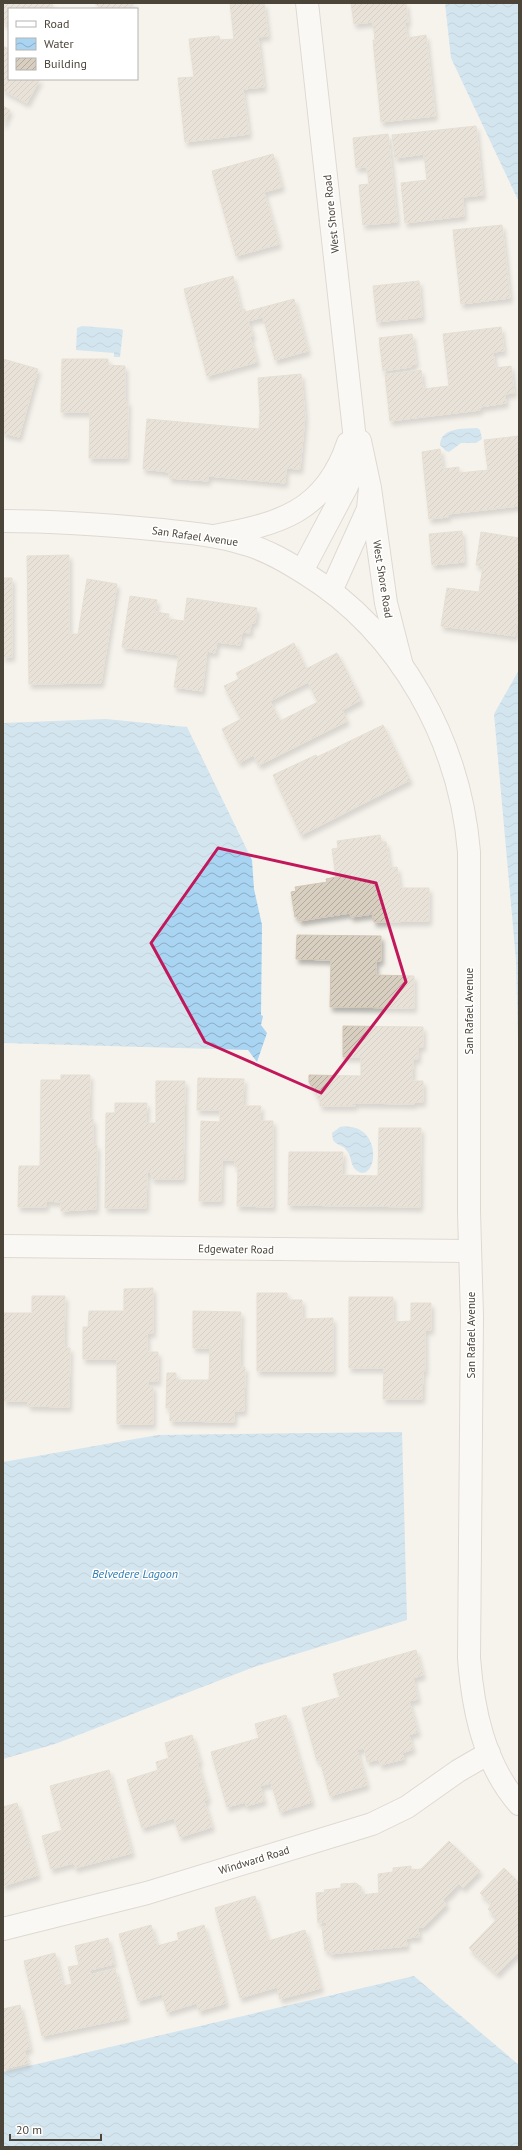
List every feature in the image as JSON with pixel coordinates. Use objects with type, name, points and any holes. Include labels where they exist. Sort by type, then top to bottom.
[{"type":"street","name":"West Shore Road","points":[[302,571],[347,486],[355,455],[354,425],[307,3]]},
{"type":"street","name":"West Shore Road","points":[[354,425],[365,457],[386,603],[403,669]]},
{"type":"street","name":"West Shore Road","points":[[214,536],[273,522],[300,510],[312,501],[323,490],[335,472],[346,450],[354,425]]},
{"type":"street","name":"West Shore Road","points":[[331,591],[364,520],[368,509],[370,488]]},
{"type":"street","name":"San Rafael Avenue","points":[[3,521],[102,525],[214,536],[231,539],[261,550],[302,571],[331,591],[372,629],[403,669],[434,722],[443,742],[458,784],[467,829],[469,876],[470,1251],[472,1316],[469,1658],[474,1700],[482,1736],[488,1753],[504,1786],[519,1804]]},
{"type":"street","name":"Edgewater Road","points":[[3,1246],[470,1251]]},
{"type":"street","name":"Windward Road","points":[[3,1929],[147,1893],[372,1824],[407,1807],[458,1771],[488,1753]]},
{"type":"highlighted area","points":[[218,848],[376,883],[406,982],[321,1093],[205,1042],[151,943]]},
{"type":"water","points":[[445,3],[519,3],[519,202],[451,58]]},
{"type":"water","points":[[82,326],[123,330],[120,357],[114,357],[114,353],[76,350],[77,328]]},
{"type":"water","points":[[477,428],[480,430],[482,439],[476,443],[461,443],[449,452],[440,445],[441,439],[448,432],[459,429]]},
{"type":"water","points":[[519,670],[519,1082],[516,960],[494,714]]},
{"type":"water","points":[[106,719],[187,727],[252,860],[254,889],[262,925],[261,1015],[263,1016],[261,1025],[267,1033],[257,1062],[248,1050],[3,1043],[3,723]]},
{"type":"water","points":[[340,1127],[355,1128],[365,1134],[371,1142],[373,1153],[369,1170],[363,1173],[356,1170],[346,1149],[333,1140],[332,1133]]},
{"type":"water","name":"Belvedere Lagoon","points":[[402,1432],[407,1620],[254,1667],[55,1744],[3,1759],[3,1462],[158,1435]]},
{"type":"water","points":[[414,1976],[519,2065],[519,2147],[3,2147],[3,2072]]},
{"type":"building","points":[[3,3],[50,3],[53,5],[52,8],[8,8],[8,24],[3,22]]},
{"type":"building","points":[[94,3],[134,3],[131,8],[101,8]]},
{"type":"building","points":[[230,3],[264,3],[268,36],[258,37],[264,87],[243,89],[249,134],[185,142],[178,78],[194,77],[189,39],[219,36],[220,40],[234,39]]},
{"type":"building","points":[[351,3],[406,3],[408,22],[405,22],[407,38],[426,35],[435,116],[381,122],[373,40],[375,40],[373,22],[354,24]]},
{"type":"building","points":[[3,46],[8,48],[8,80],[39,80],[27,103],[3,90]]},
{"type":"building","points":[[3,106],[10,110],[3,125]]},
{"type":"building","points":[[476,126],[483,195],[463,197],[464,216],[405,223],[401,183],[427,180],[424,154],[395,158],[392,135]]},
{"type":"building","points":[[388,134],[397,222],[363,225],[359,185],[369,184],[367,167],[356,168],[353,138]]},
{"type":"building","points":[[273,154],[282,187],[264,192],[279,244],[236,256],[212,171]]},
{"type":"building","points":[[502,225],[510,298],[461,304],[453,230]]},
{"type":"building","points":[[233,276],[241,310],[245,309],[245,312],[294,299],[308,351],[275,360],[263,317],[248,321],[253,336],[250,337],[257,362],[207,376],[184,289]]},
{"type":"building","points":[[419,281],[422,317],[377,322],[373,286]]},
{"type":"building","points":[[501,327],[504,351],[493,352],[495,368],[511,366],[514,393],[505,394],[506,403],[480,407],[480,410],[390,421],[385,375],[421,370],[423,389],[449,386],[443,334]]},
{"type":"building","points":[[412,334],[416,364],[410,365],[411,367],[383,371],[379,338]]},
{"type":"building","points":[[3,359],[38,369],[19,437],[3,433]]},
{"type":"building","points":[[62,359],[108,359],[108,365],[125,366],[125,401],[128,402],[127,458],[89,458],[90,412],[61,412]]},
{"type":"building","points":[[301,374],[305,416],[300,469],[286,468],[285,483],[208,476],[208,481],[169,478],[169,472],[143,469],[147,419],[259,429],[260,412],[258,378]]},
{"type":"building","points":[[519,436],[519,506],[448,514],[448,517],[429,519],[422,452],[440,449],[443,469],[459,467],[459,473],[488,470],[484,440]]},
{"type":"building","points":[[462,531],[464,562],[432,565],[429,534]]},
{"type":"building","points":[[481,532],[519,538],[519,609],[515,636],[441,626],[447,588],[479,592],[483,566],[476,565]]},
{"type":"building","points":[[69,555],[69,634],[78,634],[87,579],[117,584],[101,683],[29,684],[27,556]]},
{"type":"building","points":[[3,578],[12,578],[12,657],[3,657]]},
{"type":"building","points":[[130,596],[157,600],[155,612],[169,614],[168,619],[184,621],[187,598],[257,608],[255,623],[251,623],[250,633],[242,632],[240,645],[217,642],[215,653],[207,651],[202,691],[174,687],[179,655],[122,647]]},
{"type":"building","points":[[294,643],[306,669],[337,653],[361,700],[342,710],[347,721],[259,765],[253,755],[239,763],[222,729],[241,719],[224,686],[239,679],[236,673]],"holes":[[[308,682],[318,702],[280,721],[270,701]]]},
{"type":"building","points":[[383,725],[410,780],[301,835],[273,775],[316,755],[317,757]]},
{"type":"building","points":[[380,835],[381,842],[386,842],[390,868],[397,867],[400,888],[429,888],[429,921],[374,922],[373,914],[351,917],[350,913],[299,921],[299,916],[295,917],[291,892],[296,891],[295,887],[327,882],[326,879],[336,877],[332,849],[338,848],[337,841]]},
{"type":"building","points":[[297,935],[381,936],[381,961],[376,961],[376,975],[414,976],[414,1008],[330,1007],[331,960],[296,959]]},
{"type":"building","points":[[343,1026],[423,1027],[423,1047],[418,1047],[418,1059],[413,1059],[412,1081],[423,1081],[423,1102],[414,1102],[414,1104],[354,1103],[355,1106],[320,1106],[320,1101],[309,1082],[309,1075],[361,1076],[361,1057],[343,1057]]},
{"type":"building","points":[[61,1075],[90,1075],[89,1119],[93,1119],[93,1145],[97,1145],[96,1209],[61,1211],[61,1202],[46,1201],[46,1207],[18,1207],[19,1166],[40,1166],[41,1080],[61,1080]]},
{"type":"building","points":[[198,1078],[244,1079],[243,1106],[261,1106],[260,1121],[273,1121],[273,1207],[237,1206],[238,1167],[235,1167],[235,1160],[222,1160],[221,1201],[199,1201],[201,1121],[220,1122],[220,1110],[197,1110]]},
{"type":"building","points":[[156,1081],[185,1081],[183,1179],[152,1179],[151,1172],[147,1172],[146,1208],[105,1208],[106,1113],[115,1113],[115,1103],[147,1103],[146,1123],[156,1123]]},
{"type":"building","points":[[379,1128],[421,1128],[420,1207],[288,1205],[289,1152],[343,1152],[342,1175],[378,1176]]},
{"type":"building","points":[[153,1288],[153,1333],[147,1333],[147,1352],[158,1352],[158,1381],[148,1381],[148,1386],[153,1386],[153,1424],[117,1424],[117,1359],[83,1359],[83,1327],[88,1327],[89,1311],[124,1311],[124,1289]]},
{"type":"building","points":[[257,1293],[287,1293],[287,1300],[302,1300],[302,1319],[333,1318],[333,1371],[257,1371]]},
{"type":"building","points":[[32,1296],[65,1296],[64,1348],[70,1348],[69,1407],[28,1406],[28,1401],[4,1401],[3,1313],[32,1313]]},
{"type":"building","points":[[349,1297],[393,1297],[393,1322],[411,1321],[411,1303],[431,1303],[431,1330],[425,1330],[425,1371],[423,1371],[422,1399],[383,1399],[384,1368],[349,1368]]},
{"type":"building","points":[[193,1311],[241,1312],[240,1367],[245,1367],[244,1411],[234,1411],[234,1422],[170,1421],[170,1408],[166,1408],[167,1373],[176,1373],[176,1380],[209,1380],[210,1348],[193,1348]]},
{"type":"building","points":[[416,1650],[423,1675],[413,1678],[418,1699],[409,1701],[418,1732],[409,1735],[413,1749],[402,1753],[404,1759],[380,1765],[379,1759],[367,1762],[364,1748],[357,1750],[367,1785],[330,1796],[320,1761],[317,1761],[302,1708],[340,1697],[333,1674]]},
{"type":"building","points":[[286,1715],[312,1802],[280,1812],[271,1783],[260,1786],[264,1801],[246,1806],[245,1802],[227,1807],[211,1752],[259,1738],[255,1724]]},
{"type":"building","points":[[192,1735],[200,1762],[197,1762],[208,1799],[204,1801],[212,1827],[180,1837],[174,1818],[142,1828],[127,1780],[158,1770],[156,1762],[169,1758],[165,1743]]},
{"type":"building","points":[[109,1770],[132,1853],[75,1868],[74,1863],[51,1869],[42,1836],[62,1830],[50,1786]]},
{"type":"building","points":[[17,1803],[38,1875],[3,1886],[3,1807]]},
{"type":"building","points":[[449,1841],[480,1871],[463,1888],[459,1884],[443,1900],[447,1904],[424,1927],[418,1927],[419,1937],[406,1938],[407,1946],[330,1954],[329,1950],[325,1951],[322,1928],[327,1927],[327,1922],[318,1923],[316,1893],[325,1892],[324,1890],[341,1888],[341,1884],[356,1883],[361,1887],[361,1895],[379,1893],[378,1874],[393,1872],[393,1868],[411,1866],[411,1870],[421,1869]]},
{"type":"building","points":[[504,1868],[519,1883],[519,1952],[497,1974],[469,1948],[497,1919],[488,1909],[492,1904],[480,1893]]},
{"type":"building","points":[[255,1896],[268,1941],[305,1930],[321,1988],[280,1999],[277,1987],[240,1998],[215,1908]]},
{"type":"building","points":[[151,1925],[157,1946],[179,1940],[177,1933],[204,1925],[226,2003],[199,2011],[197,2003],[167,2012],[162,1994],[138,2001],[119,1934]]},
{"type":"building","points":[[108,1938],[114,1964],[90,1970],[91,1975],[115,1969],[127,2018],[42,2036],[24,1961],[55,1953],[63,1986],[72,1984],[68,1967],[79,1965],[75,1946]]},
{"type":"building","points":[[20,2005],[30,2049],[24,2050],[28,2063],[3,2069],[3,2009]]}]
